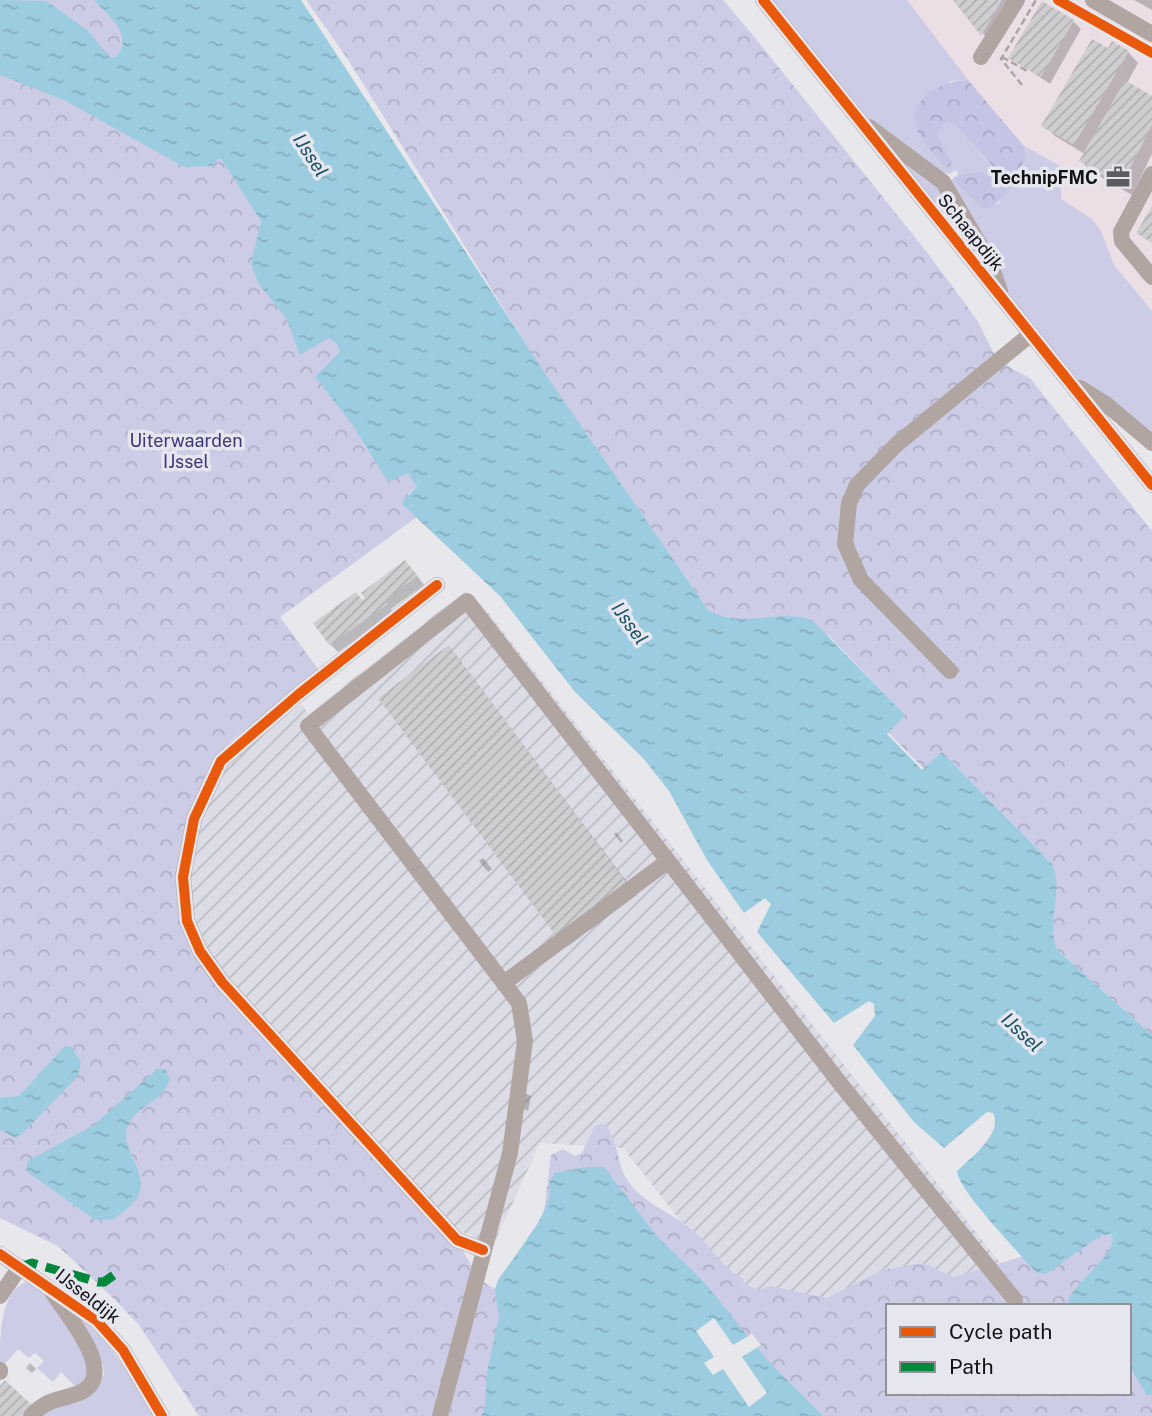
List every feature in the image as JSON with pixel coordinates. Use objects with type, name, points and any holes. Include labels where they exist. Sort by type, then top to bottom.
[{"type":"street","name":"Schaapdijk","points":[[763,0],[1152,485]]},
{"type":"street","points":[[981,57],[1017,0]]},
{"type":"street","points":[[1093,0],[1152,34]]},
{"type":"street","name":"Schaapdijk","points":[[858,121],[881,134],[943,182],[989,260],[1001,298]]},
{"type":"street","points":[[1152,174],[1121,232],[1122,241],[1152,277]]},
{"type":"street","points":[[950,671],[861,580],[845,544],[849,503],[857,485],[896,445],[1031,334]]},
{"type":"street","points":[[1069,382],[1106,404],[1152,443]]},
{"type":"street","points":[[437,585],[262,724],[221,761],[194,819],[183,877],[187,921],[200,951],[222,982],[457,1240],[483,1250]]},
{"type":"street","points":[[440,1416],[510,1153],[525,1041],[519,1003],[308,726],[467,601],[839,1082],[1016,1300]]},
{"type":"street","points":[[504,983],[668,861]]},
{"type":"street","name":"IJsseldijk","points":[[0,1254],[97,1321],[112,1337],[162,1416]]},
{"type":"street","points":[[0,1296],[20,1267]]},
{"type":"street","points":[[31,1416],[46,1402],[81,1392],[95,1378],[97,1370],[90,1350],[48,1287]]},
{"type":"path","points":[[1002,57],[1036,0]]},
{"type":"path","points":[[1002,57],[1029,72]]},
{"type":"path","points":[[1002,57],[1022,85]]},
{"type":"shaded area","points":[[891,0],[1152,0],[1152,354]]},
{"type":"shaded area","points":[[465,591],[487,611],[1032,1304],[886,1304],[886,1395],[1026,1416],[865,1416],[802,1375],[623,1148],[540,1143],[493,1246],[458,1230],[213,965],[191,920],[189,857],[217,776],[266,730],[302,704],[308,714]]},
{"type":"green space","name":"Uiterwaarden IJssel","points":[[0,0],[104,0],[182,110],[226,165],[340,345],[417,487],[408,494],[408,499],[421,514],[280,617],[321,673],[234,738],[218,754],[181,863],[193,945],[458,1243],[472,1266],[471,1273],[494,1289],[544,1213],[551,1155],[563,1149],[575,1156],[582,1153],[594,1127],[602,1123],[612,1135],[621,1167],[635,1190],[689,1227],[724,1264],[744,1279],[743,1283],[758,1290],[770,1286],[827,1298],[882,1270],[914,1264],[928,1265],[954,1277],[1107,1231],[1152,1285],[1152,1416],[199,1416],[139,1325],[58,1246],[0,1218]]},
{"type":"green space","points":[[306,0],[723,0],[752,34],[926,251],[977,320],[993,352],[1011,368],[1030,378],[1152,531],[1152,1035],[1058,951],[1052,939],[1052,864],[945,755],[926,771],[886,730],[903,713],[829,636],[773,618],[736,620],[721,618],[708,610],[549,381],[347,58]]},
{"type":"green space","points":[[770,0],[907,0],[968,80],[951,81],[915,116],[952,162],[937,134],[947,122],[955,125],[994,169],[990,178],[954,180],[971,196],[998,204],[1026,156],[1024,146],[1064,168],[1066,174],[1061,184],[1061,199],[1092,219],[1101,231],[1114,265],[1152,311],[1152,440],[1072,375],[1006,291],[949,182],[958,174],[956,170],[949,174],[930,168],[859,111]]},
{"type":"green space","points":[[968,80],[1024,146],[1026,156],[1004,196],[991,207],[983,209],[953,180],[963,174],[982,172],[990,178],[994,168],[955,125],[947,122],[937,134],[952,162],[947,169],[919,134],[915,122],[920,102],[927,95],[947,84]]},
{"type":"green space","points":[[881,137],[936,182],[992,273]]},
{"type":"green space","points":[[26,1282],[38,1285],[84,1348],[91,1373],[77,1388],[61,1372],[53,1382],[37,1368],[44,1361],[35,1353],[29,1358],[18,1349],[3,1366],[0,1363],[1,1328],[6,1305],[17,1287]]},
{"type":"green space","points":[[74,1313],[110,1347],[154,1416],[38,1416],[88,1394],[104,1375],[103,1365]]},
{"type":"water","name":"IJssel","points":[[0,0],[46,1],[87,30],[110,57],[116,57],[123,41],[121,34],[113,20],[94,0],[301,0],[550,381],[708,610],[734,618],[786,616],[812,620],[905,715],[887,734],[922,770],[942,752],[1052,864],[1056,886],[1053,929],[1058,951],[1152,1035],[1152,1395],[1147,1395],[1131,1368],[1131,1304],[1070,1304],[1068,1300],[1072,1292],[1107,1254],[1113,1239],[1110,1234],[1100,1236],[1046,1274],[1036,1272],[978,1206],[967,1192],[957,1171],[990,1137],[995,1121],[993,1113],[987,1112],[944,1148],[914,1122],[853,1045],[875,1016],[874,1004],[869,1001],[834,1023],[757,932],[771,904],[765,898],[744,913],[707,860],[669,791],[643,758],[575,692],[500,596],[403,505],[403,500],[417,487],[408,473],[388,482],[352,424],[315,377],[340,352],[337,344],[329,338],[300,355],[286,318],[258,283],[251,263],[261,221],[222,160],[219,158],[212,166],[184,167],[64,100],[0,75]]},
{"type":"water","points":[[65,1046],[71,1047],[81,1062],[78,1076],[21,1135],[15,1138],[0,1129],[0,1098],[19,1096]]},
{"type":"water","points":[[157,1069],[165,1069],[170,1078],[167,1086],[157,1098],[132,1118],[126,1134],[138,1170],[140,1188],[135,1201],[113,1220],[94,1219],[26,1171],[28,1161],[94,1125]]},
{"type":"water","points":[[604,1167],[656,1235],[704,1282],[769,1362],[823,1416],[481,1416],[485,1408],[487,1372],[499,1317],[495,1290],[498,1280],[538,1224],[549,1199],[550,1180],[555,1173]]},
{"type":"pier","points":[[714,1318],[733,1345],[752,1334],[761,1345],[742,1357],[767,1393],[749,1407],[723,1369],[713,1375],[704,1363],[714,1357],[696,1331]]},
{"type":"building","points":[[953,0],[1002,0],[981,36]]},
{"type":"building","points":[[1042,1],[1074,20],[1041,77],[1008,58]]},
{"type":"building","points":[[1092,39],[1108,48],[1112,41],[1129,51],[1074,145],[1041,126]]},
{"type":"building","points":[[1125,80],[1152,96],[1152,125],[1121,186],[1079,161]]},
{"type":"building","points":[[1152,206],[1152,243],[1136,233]]},
{"type":"building","points":[[405,560],[417,576],[385,600],[388,604],[329,645],[313,623],[356,592],[362,600],[365,598],[361,593]]},
{"type":"building","points":[[449,645],[627,883],[556,936],[378,698]]},
{"type":"building","points":[[5,1380],[32,1405],[21,1416],[0,1416],[0,1386]]},
{"type":"marked path","points":[[20,1267],[32,1263],[98,1282],[104,1282],[118,1272]]},
{"type":"cycle path","points":[[763,0],[1152,485]]},
{"type":"cycle path","points":[[1058,0],[1152,53]]},
{"type":"cycle path","points":[[437,585],[299,694],[221,761],[194,819],[183,877],[187,921],[200,951],[222,982],[457,1240],[483,1250]]},
{"type":"cycle path","points":[[0,1254],[97,1321],[123,1350],[162,1416]]},
{"type":"place","name":"TechnipFMC","points":[[1118,177]]}]
